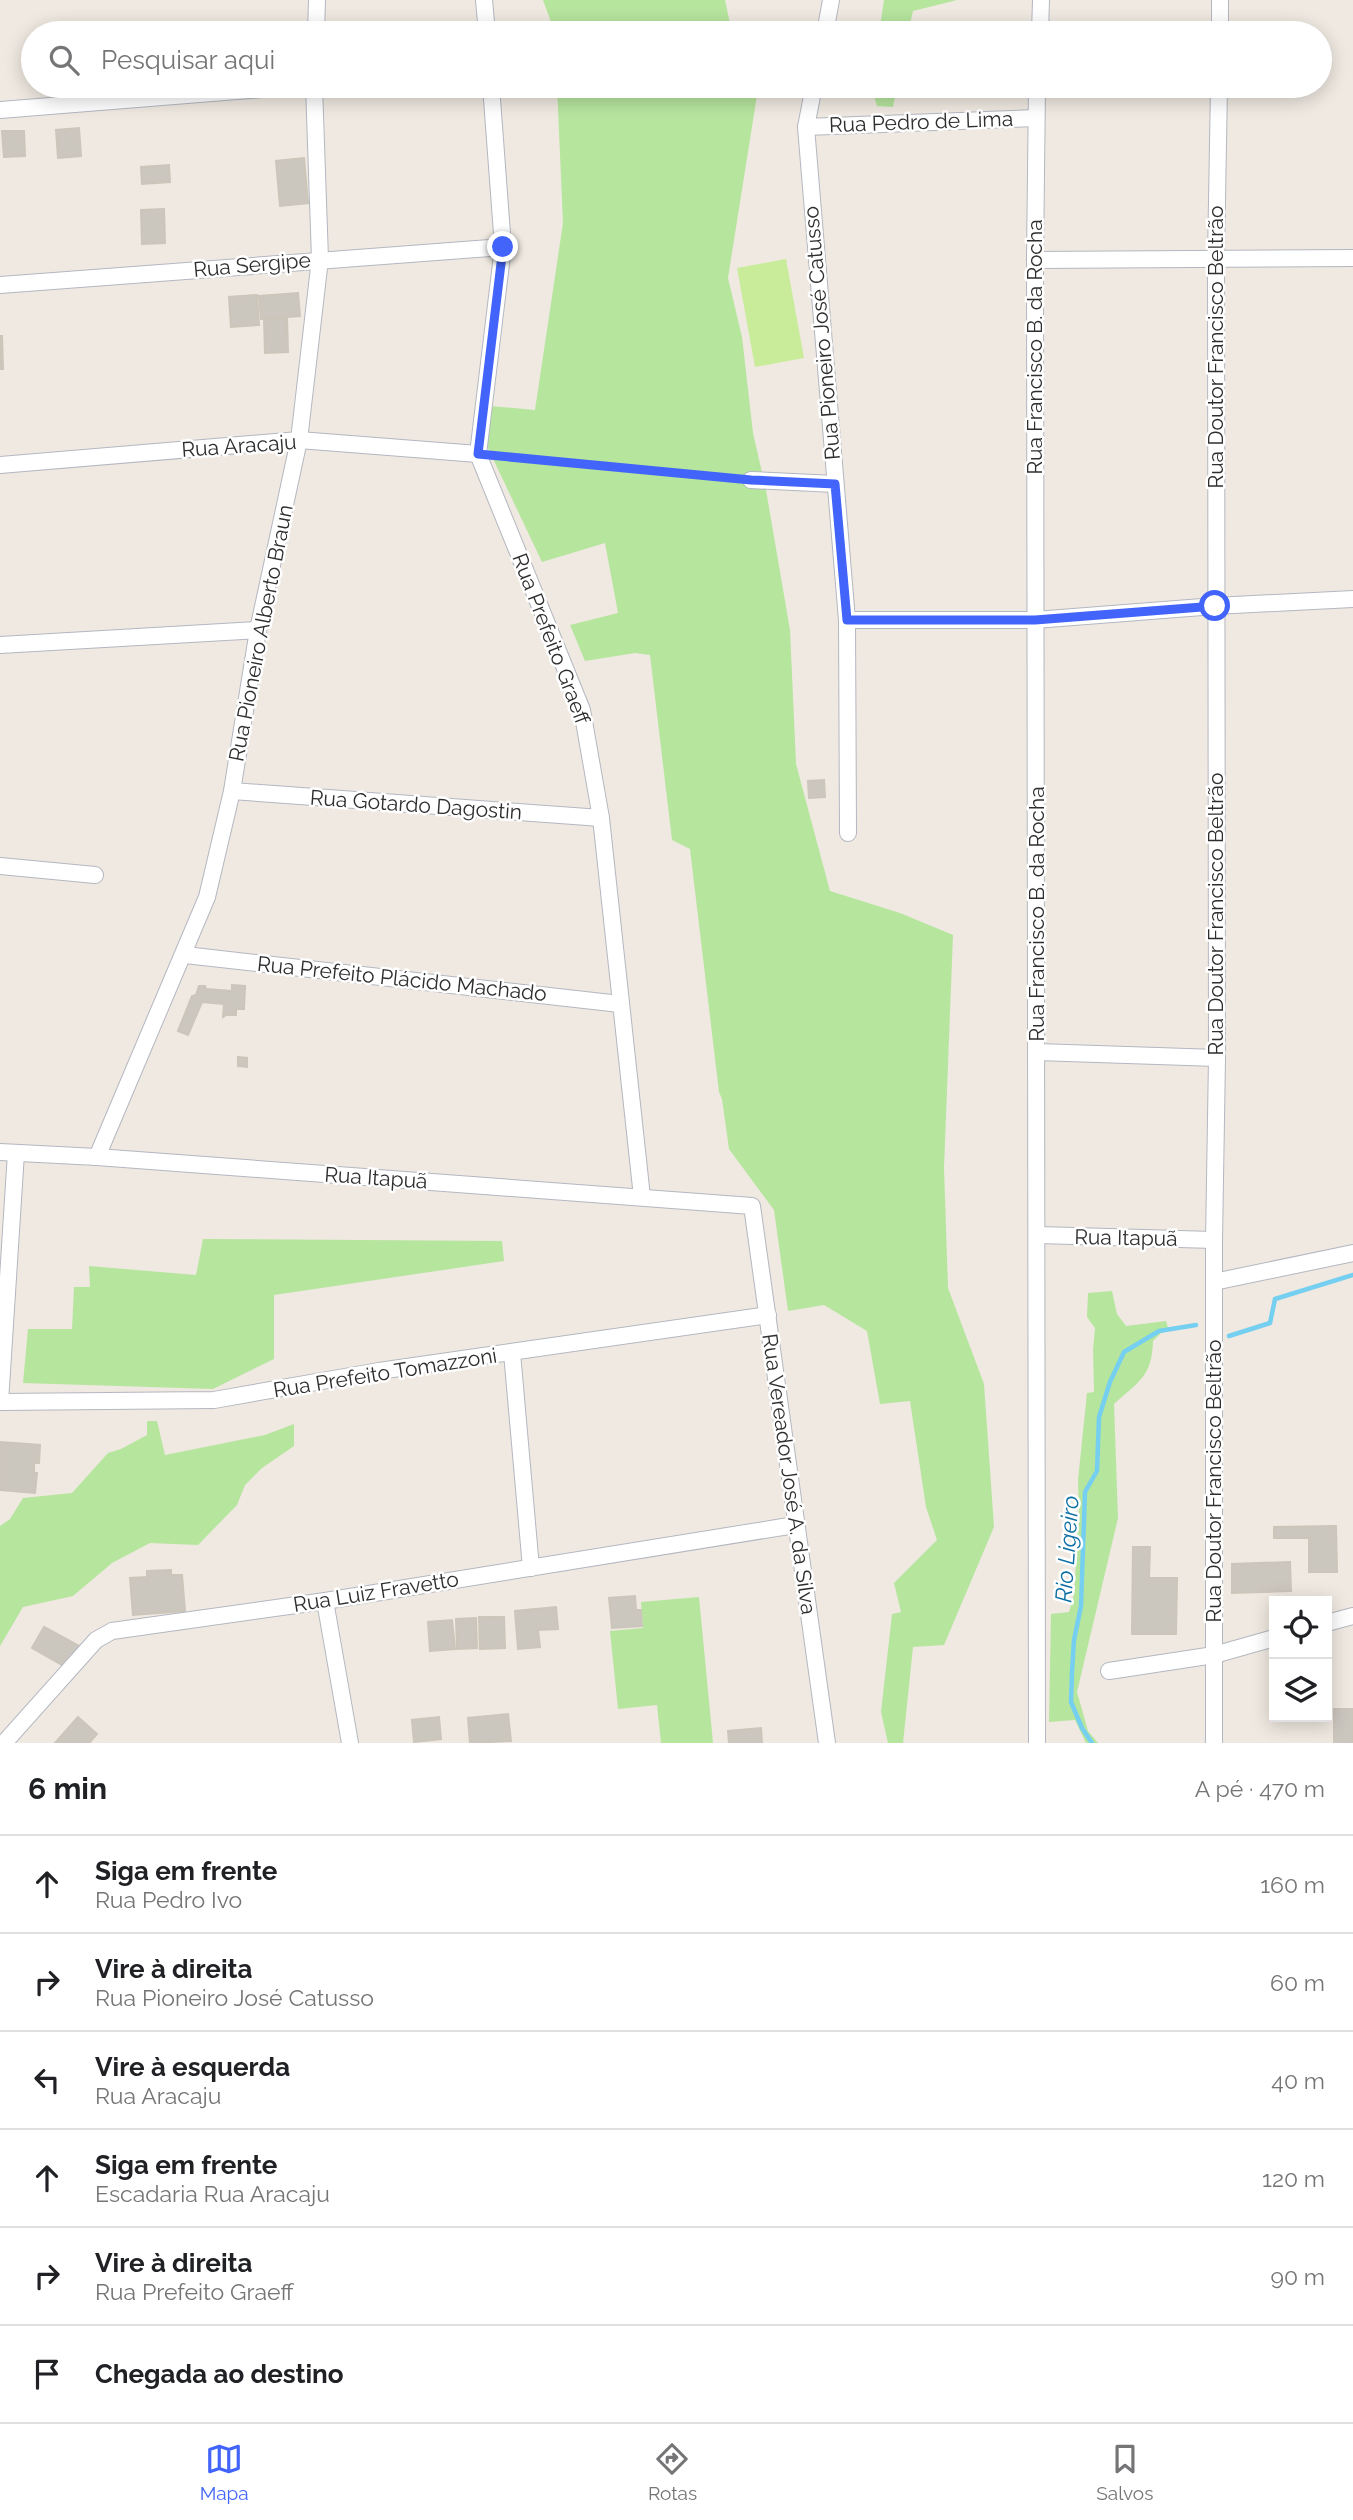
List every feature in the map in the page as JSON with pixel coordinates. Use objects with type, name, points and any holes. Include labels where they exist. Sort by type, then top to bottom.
[{"type":"street","points":[[316,21],[317,0]]},
{"type":"street","points":[[484,0],[486,21]]},
{"type":"street","points":[[827,21],[831,0]]},
{"type":"street","points":[[1040,21],[1041,0]]},
{"type":"street","points":[[1220,0],[1220,21]]},
{"type":"street","points":[[0,110],[150,98]]},
{"type":"street","name":"Rua Pioneiro Alberto Braun","points":[[97,1157],[185,955],[207,897],[232,791],[258,630],[299,440],[320,259],[314,98]]},
{"type":"street","name":"Rua Prefeito Graeff","points":[[492,98],[503,247],[478,454],[582,710],[601,818],[642,1197]]},
{"type":"street","name":"Rua Pioneiro José Catusso","points":[[812,98],[806,127],[847,620],[848,833]]},
{"type":"street","name":"Rua Francisco B. da Rocha","points":[[1037,98],[1037,1743]]},
{"type":"street","name":"Rua Doutor Francisco Beltrão","points":[[1214,1743],[1216,258],[1219,98]]},
{"type":"street","name":"Rua Pedro de Lima","points":[[806,127],[1036,118]]},
{"type":"street","name":"Rua Sergipe","points":[[0,285],[503,247]]},
{"type":"street","points":[[1035,260],[1353,258]]},
{"type":"street","name":"Rua Aracaju","points":[[0,464],[299,440],[478,454]]},
{"type":"street","points":[[751,480],[835,484]]},
{"type":"street","points":[[847,620],[1035,620],[1215,606],[1353,599]]},
{"type":"street","points":[[0,646],[258,630]]},
{"type":"street","name":"Rua Gotardo Dagostin","points":[[232,791],[601,818]]},
{"type":"street","points":[[0,866],[95,875]]},
{"type":"street","name":"Rua Prefeito Plácido Machado","points":[[185,955],[620,1004]]},
{"type":"street","points":[[1037,1052],[1217,1058]]},
{"type":"street","points":[[0,1402],[8,1153]]},
{"type":"street","name":"Rua Itapuã","points":[[8,1153],[97,1157],[752,1206]]},
{"type":"street","name":"Rua Vereador José A. da Silva","points":[[752,1206],[827,1743]]},
{"type":"street","name":"Rua Itapuã","points":[[1038,1235],[1214,1240]]},
{"type":"street","points":[[1214,1282],[1353,1253]]},
{"type":"street","name":"Rua Prefeito Tomazzoni","points":[[0,1402],[215,1400],[379,1371],[768,1315]]},
{"type":"street","points":[[512,1353],[531,1568]]},
{"type":"street","name":"Rua Luiz Fravetto","points":[[4,1743],[96,1640],[112,1631],[325,1601],[795,1525]]},
{"type":"street","points":[[325,1601],[351,1743]]},
{"type":"street","points":[[1332,1622],[1353,1616]]},
{"type":"street","points":[[1110,1671],[1214,1655],[1269,1639]]},
{"type":"path","points":[[478,454],[751,480]]},
{"type":"green space","points":[[543,0],[725,0],[729,21],[551,21]]},
{"type":"green space","points":[[884,0],[957,0],[913,11],[911,21],[881,21]]},
{"type":"green space","points":[[558,98],[757,98],[728,278],[742,337],[753,433],[766,490],[790,630],[796,764],[830,891],[900,913],[953,935],[944,1168],[948,1288],[984,1384],[994,1527],[944,1645],[913,1647],[903,1743],[888,1743],[881,1712],[892,1614],[901,1612],[894,1583],[937,1540],[926,1507],[910,1401],[880,1404],[867,1331],[824,1305],[788,1311],[774,1210],[729,1149],[719,1092],[690,849],[672,840],[650,655],[635,653],[585,661],[570,625],[618,613],[605,543],[542,562],[486,444],[490,406],[535,410],[563,223]]},
{"type":"green space","points":[[875,98],[895,98],[893,107],[877,106]]},
{"type":"green space","points":[[786,259],[804,358],[755,367],[737,268]]},
{"type":"green space","points":[[203,1239],[502,1241],[504,1261],[274,1295],[274,1359],[213,1389],[23,1383],[28,1329],[72,1329],[74,1287],[90,1287],[89,1266],[196,1275]]},
{"type":"green space","points":[[1112,1291],[1117,1314],[1126,1326],[1166,1321],[1169,1331],[1161,1333],[1153,1341],[1147,1371],[1137,1384],[1114,1404],[1118,1518],[1077,1692],[1088,1731],[1098,1743],[1086,1743],[1075,1720],[1049,1722],[1051,1614],[1069,1612],[1074,1594],[1079,1516],[1078,1480],[1087,1393],[1094,1392],[1095,1328],[1087,1317],[1088,1293]]},
{"type":"green space","points":[[147,1421],[157,1421],[165,1455],[265,1435],[294,1424],[294,1446],[262,1468],[245,1485],[237,1505],[198,1545],[150,1543],[112,1563],[73,1596],[23,1607],[0,1646],[0,1526],[10,1519],[23,1498],[72,1493],[108,1453],[147,1435]]},
{"type":"green space","points":[[699,1597],[713,1743],[661,1743],[657,1705],[618,1709],[610,1631],[643,1628],[641,1602]]},
{"type":"building","points":[[79,128],[81,156],[58,158],[56,130]]},
{"type":"building","points":[[2,131],[24,131],[25,156],[4,157]]},
{"type":"building","points":[[304,158],[308,203],[280,206],[276,161]]},
{"type":"building","points":[[169,165],[170,182],[142,184],[141,167]]},
{"type":"building","points":[[164,209],[165,243],[142,244],[141,210]]},
{"type":"building","points":[[298,293],[300,316],[261,319],[259,296]]},
{"type":"building","points":[[257,295],[259,325],[231,327],[229,297]]},
{"type":"building","points":[[287,318],[288,352],[265,353],[264,319]]},
{"type":"building","points":[[2,336],[3,369],[0,369]]},
{"type":"building","points":[[824,780],[825,797],[809,798],[808,781]]},
{"type":"building","points":[[232,985],[245,986],[244,1009],[236,1009],[236,1015],[223,1017],[224,1004],[202,1002],[188,1035],[178,1031],[192,996],[196,995],[199,986],[232,991]]},
{"type":"building","points":[[238,1057],[247,1058],[247,1067],[238,1066]]},
{"type":"building","points":[[0,1442],[40,1445],[39,1463],[34,1463],[34,1473],[37,1473],[35,1493],[0,1490]]},
{"type":"building","points":[[1336,1526],[1337,1572],[1309,1572],[1309,1538],[1274,1538],[1274,1527]]},
{"type":"building","points":[[1133,1547],[1150,1547],[1149,1578],[1177,1578],[1176,1634],[1132,1634]]},
{"type":"building","points":[[1290,1562],[1291,1591],[1232,1593],[1232,1564]]},
{"type":"building","points":[[171,1570],[171,1575],[182,1575],[185,1611],[133,1615],[130,1578],[147,1577],[147,1571]]},
{"type":"building","points":[[635,1596],[636,1610],[641,1610],[642,1626],[612,1628],[609,1598]]},
{"type":"building","points":[[556,1607],[558,1629],[538,1630],[540,1647],[518,1649],[515,1611]]},
{"type":"building","points":[[479,1617],[504,1617],[505,1648],[480,1649]]},
{"type":"building","points":[[476,1618],[477,1648],[457,1649],[456,1619]]},
{"type":"building","points":[[452,1620],[455,1649],[430,1651],[428,1622]]},
{"type":"building","points":[[44,1627],[79,1646],[67,1668],[32,1648]]},
{"type":"building","points":[[1334,1709],[1353,1709],[1353,1743],[1334,1743]]},
{"type":"building","points":[[508,1714],[511,1741],[470,1743],[468,1718]]},
{"type":"building","points":[[78,1717],[97,1734],[89,1743],[55,1743]]},
{"type":"building","points":[[439,1717],[441,1739],[414,1742],[412,1720]]},
{"type":"building","points":[[761,1728],[762,1743],[729,1743],[728,1731]]},
{"type":"waterway","name":"Rio Ligeiro","points":[[1229,1336],[1270,1323],[1275,1299],[1353,1275]]},
{"type":"waterway","name":"Rio Ligeiro","points":[[1092,1743],[1071,1702],[1074,1640],[1081,1606],[1085,1492],[1097,1471],[1099,1417],[1110,1382],[1124,1352],[1159,1331],[1196,1325]]},
{"type":"route","points":[[503,247],[478,454],[751,480],[835,484],[847,620],[1035,620],[1215,606]]}]
